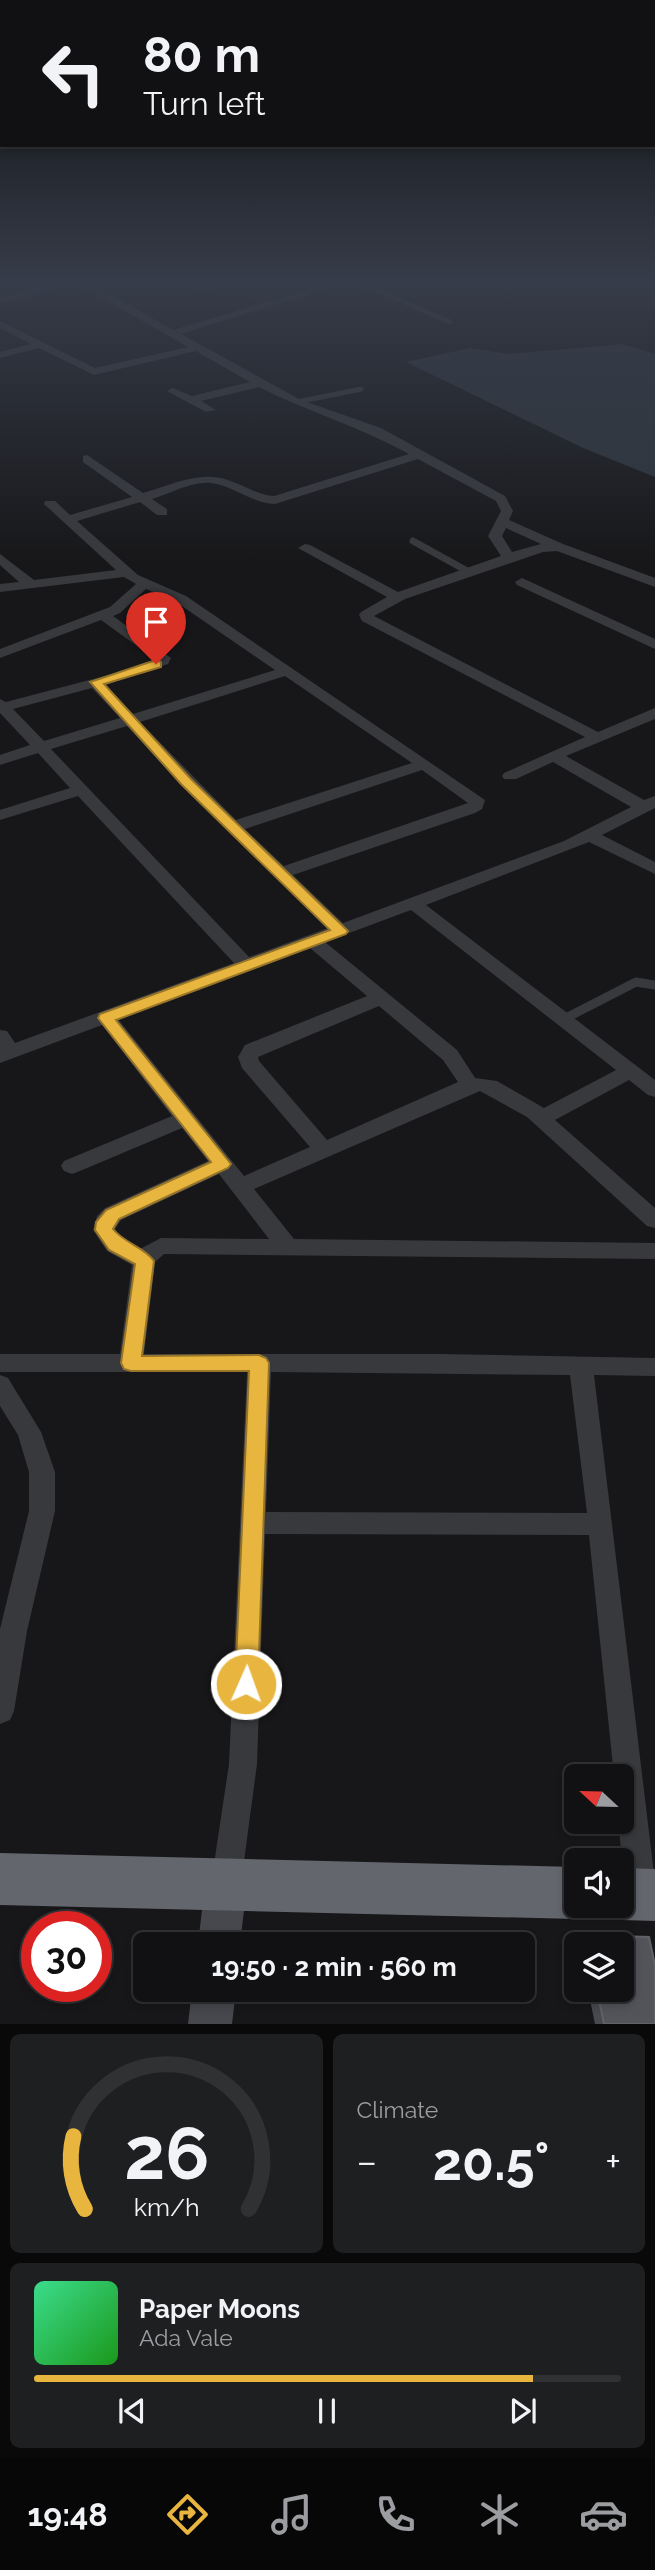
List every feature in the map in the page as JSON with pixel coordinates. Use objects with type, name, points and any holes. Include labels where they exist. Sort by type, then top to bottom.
[{"type":"highway","points":[[0,1879],[564,1893]]},
{"type":"street","points":[[242,373],[297,402],[354,421],[500,499],[507,511],[495,536],[509,557]]},
{"type":"street","points":[[190,400],[260,383]]},
{"type":"street","points":[[173,391],[210,410]]},
{"type":"street","points":[[67,520],[211,478],[260,499],[275,500],[420,454]]},
{"type":"street","points":[[87,459],[162,512]]},
{"type":"street","points":[[50,504],[134,578],[181,599],[477,800],[476,805],[281,873]]},
{"type":"street","points":[[502,522],[558,547],[655,583]]},
{"type":"street","points":[[558,547],[542,548],[509,557],[399,598],[366,615],[367,618],[596,737]]},
{"type":"street","points":[[306,548],[399,598]]},
{"type":"street","points":[[0,558],[30,584]]},
{"type":"street","points":[[0,588],[134,578]]},
{"type":"street","points":[[0,654],[115,610],[134,578]]},
{"type":"street","points":[[522,582],[655,645]]},
{"type":"street","points":[[103,615],[164,658],[156,664],[96,682],[2,706],[247,966]]},
{"type":"street","points":[[0,760],[287,671]]},
{"type":"street","points":[[96,682],[186,782],[341,931]]},
{"type":"street","points":[[510,776],[655,713]]},
{"type":"street","points":[[554,756],[649,804]]},
{"type":"street","points":[[233,827],[425,764]]},
{"type":"street","points":[[0,796],[6,813],[81,790]]},
{"type":"street","points":[[4,1048],[106,1018],[414,904],[589,835],[649,804]]},
{"type":"street","points":[[589,835],[655,869]]},
{"type":"street","points":[[414,904],[655,1090]]},
{"type":"street","points":[[313,941],[450,1055],[470,1085]]},
{"type":"street","points":[[324,1150],[249,1063],[248,1057],[252,1050],[380,999]]},
{"type":"street","points":[[106,1018],[289,1248]]},
{"type":"street","points":[[536,1115],[555,1113],[631,1071]]},
{"type":"street","points":[[240,1187],[479,1082],[490,1084],[536,1115],[655,1220]]},
{"type":"street","points":[[72,1166],[186,1118]]},
{"type":"street","points":[[144,1261],[116,1245],[104,1230],[106,1222],[113,1214],[222,1164]]},
{"type":"street","points":[[131,1363],[144,1261],[150,1252],[161,1246],[655,1251]]},
{"type":"street","points":[[0,1363],[655,1367]]},
{"type":"street","points":[[220,1932],[243,1764],[259,1363]]},
{"type":"street","points":[[581,1366],[601,1524],[639,1894]]},
{"type":"street","points":[[0,1385],[29,1432],[42,1472],[42,1511],[7,1631],[0,1711]]},
{"type":"street","points":[[251,1523],[601,1524]]},
{"type":"street","points":[[210,2024],[213,2002]]},
{"type":"lane","points":[[297,402],[360,389]]},
{"type":"lane","points":[[413,541],[469,572]]},
{"type":"lane","points":[[564,1019],[636,982],[655,985]]},
{"type":"shaded area","points":[[430,373],[655,373],[655,477],[583,448]]},
{"type":"building","points":[[634,1937],[649,1937],[655,1965],[655,2024],[604,2024],[599,2002],[634,2002]]},
{"type":"route","points":[[156,664],[96,682],[186,782],[341,931],[106,1018],[222,1164],[113,1214],[106,1222],[104,1230],[116,1245],[144,1261],[131,1363],[259,1363],[246,1684]]}]
